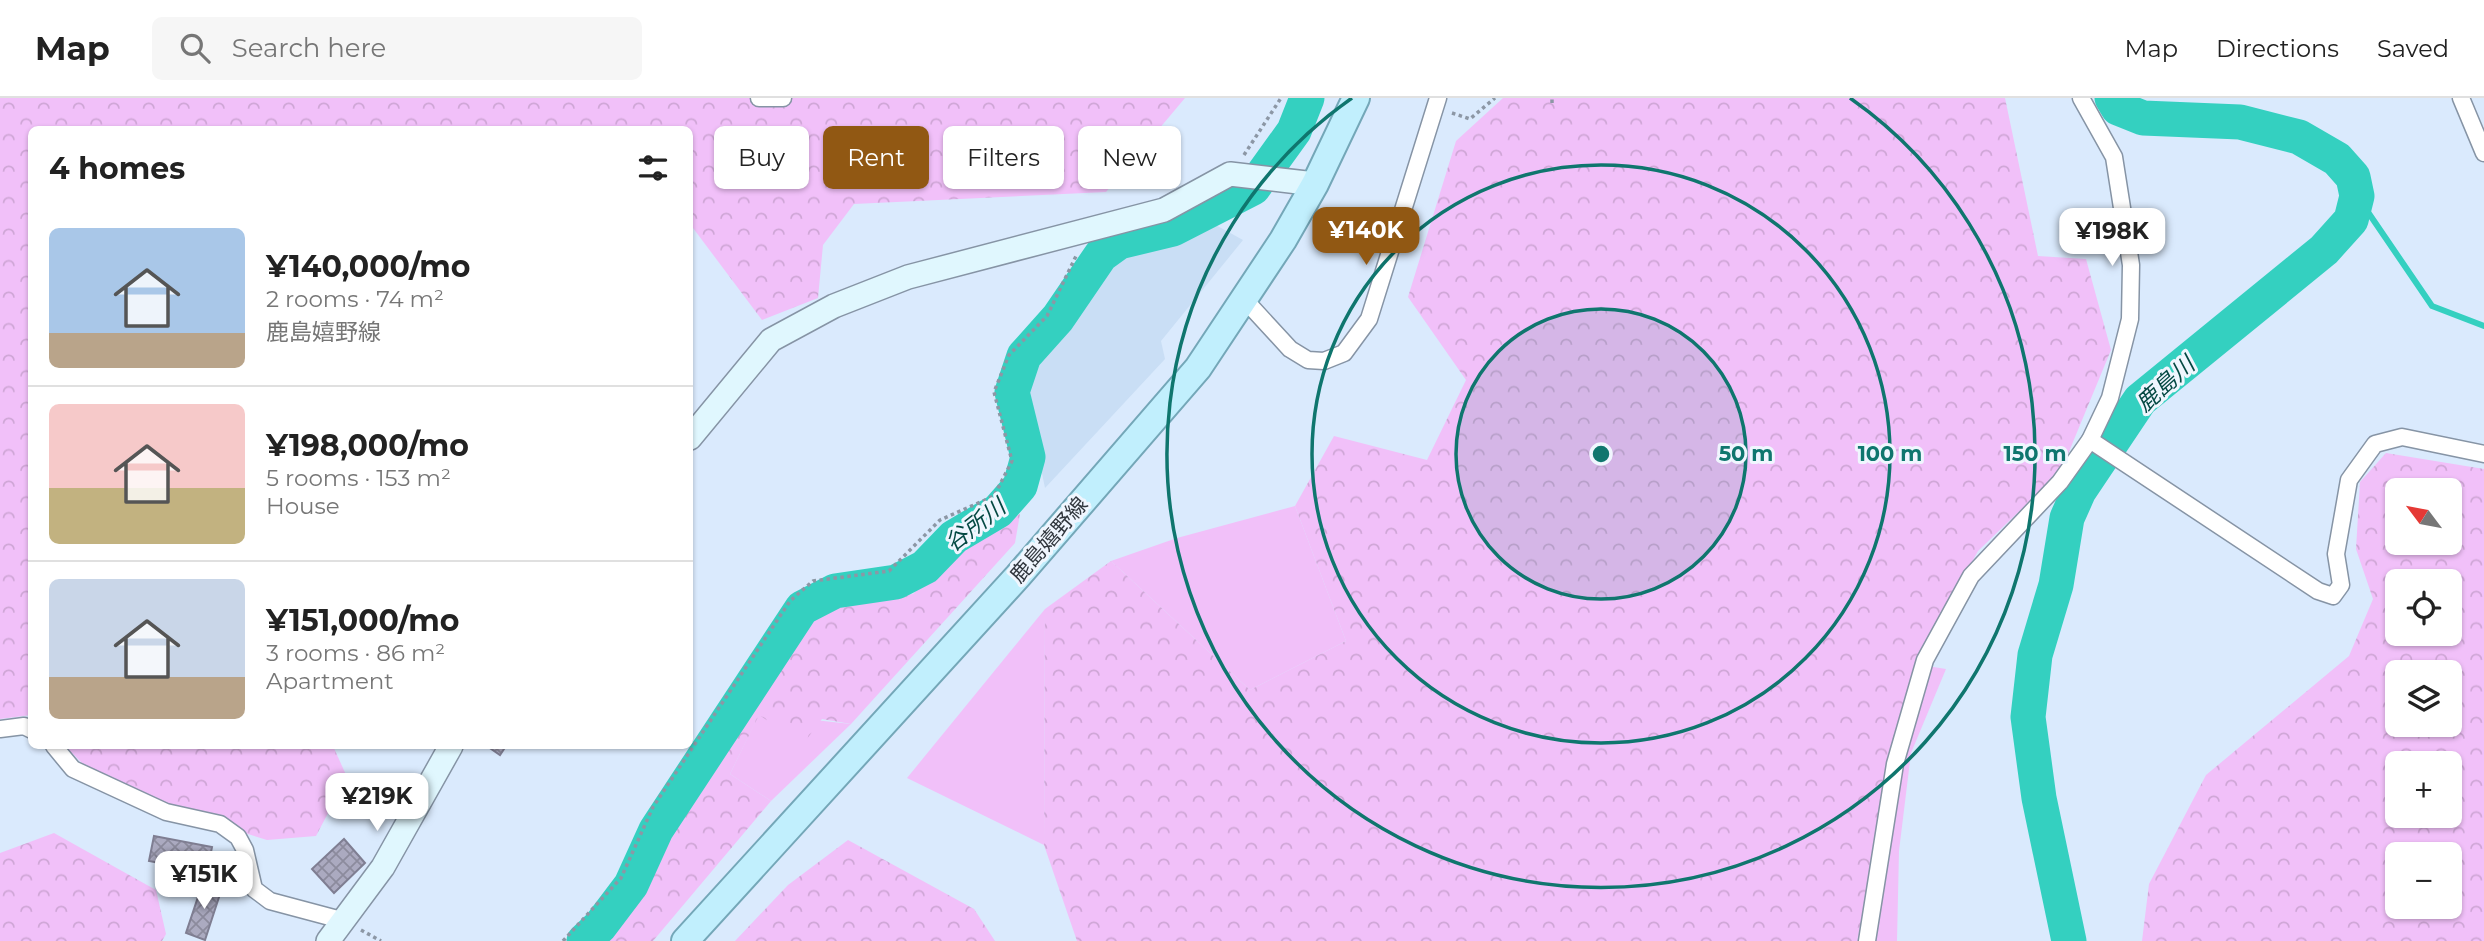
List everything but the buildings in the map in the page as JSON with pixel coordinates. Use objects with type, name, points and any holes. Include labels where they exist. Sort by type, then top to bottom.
[{"type":"main road","name":"鹿島嬉野線","points":[[685,941],[1095,488],[1198,368],[1315,184],[1356,98]]},
{"type":"street","points":[[759,98],[783,98]]},
{"type":"street","points":[[1867,941],[1895,764],[1925,660],[1971,576],[2060,482],[2090,440],[2110,398],[2130,319],[2130,265],[2114,157],[2081,98]]},
{"type":"street","points":[[2461,98],[2484,153]]},
{"type":"street","points":[[1244,299],[1290,349],[1308,360],[1324,361],[1344,353],[1369,319],[1437,103]]},
{"type":"street","points":[[693,434],[771,340],[834,306],[908,277],[1164,210],[1230,174],[1315,184]]},
{"type":"street","points":[[2090,440],[2318,592],[2333,596],[2341,585],[2336,554],[2349,480],[2375,444],[2402,437],[2484,454]]},
{"type":"street","points":[[0,729],[24,726],[28,728]]},
{"type":"street","points":[[56,749],[73,769],[166,812],[220,824],[237,836],[245,850],[254,889],[270,901],[345,921]]},
{"type":"street","points":[[328,941],[383,867],[449,749]]},
{"type":"path","points":[[1230,174],[1281,98]]},
{"type":"path","points":[[1437,103],[1470,119],[1495,98]]},
{"type":"path","points":[[693,747],[790,601],[813,581],[889,570],[940,520],[994,496],[1012,461],[994,392],[1009,355],[1047,316],[1089,230]]},
{"type":"path","points":[[563,941],[621,878],[653,807],[692,749]]},
{"type":"shaded area","points":[[1212,223],[1243,240],[1161,341],[1165,359],[1045,488],[1026,395],[1033,361],[1073,322],[1111,254]]},
{"type":"green space","points":[[0,98],[1185,98],[1161,126],[1078,126],[1078,189],[1109,189],[1106,192],[854,204],[823,245],[818,298],[762,320],[693,228],[693,126],[28,126],[28,715],[0,719]]},
{"type":"green space","points":[[1503,98],[2005,98],[2038,256],[2086,259],[2111,350],[2061,471],[1978,551],[1915,664],[1857,941],[1077,941],[1044,845],[1045,609],[1111,561],[1250,690],[1346,641],[1295,506],[1334,436],[1427,460],[1466,380],[1408,297],[1456,141]]},
{"type":"green space","points":[[2386,453],[2484,469],[2484,941],[2142,941],[2149,884],[2206,775],[2349,656],[2373,599],[2356,549],[2360,482]]},
{"type":"green space","points":[[1295,506],[1346,641],[1250,690],[1111,561],[1177,538]]},
{"type":"green space","points":[[1020,514],[1015,543],[851,724],[822,719],[803,744],[759,715],[730,774],[771,801],[653,941],[601,941],[647,890],[679,810],[808,622],[839,603],[913,594],[962,542]]},
{"type":"green space","points":[[1045,609],[1044,845],[907,778]]},
{"type":"green space","points":[[1915,664],[1946,669],[1911,753],[1899,851],[1897,941],[1857,941]]},
{"type":"green space","points":[[759,714],[851,724],[771,801],[730,774]]},
{"type":"green space","points":[[68,749],[334,749],[347,777],[316,836],[267,840],[150,804],[82,763]]},
{"type":"green space","points":[[54,833],[156,890],[166,934],[162,941],[0,941],[0,853]]},
{"type":"green space","points":[[848,840],[974,909],[995,941],[735,941],[788,885]]},
{"type":"waterway","name":"谷所川","points":[[584,941],[600,926],[631,885],[656,830],[802,608],[835,591],[896,582],[925,567],[954,537],[998,511],[1020,486],[1028,457],[1012,392],[1024,356],[1058,318],[1101,255],[1119,242],[1173,229],[1253,188],[1294,131],[1307,98]]},
{"type":"waterway","name":"鹿島川","points":[[2069,941],[2039,798],[2028,717],[2035,655],[2056,585],[2067,518],[2079,491],[2140,400],[2324,250],[2351,220],[2357,196],[2353,177],[2337,159],[2299,137],[2240,122],[2143,118],[2118,108],[2112,98]]},
{"type":"waterway","points":[[2357,196],[2432,306],[2484,326]]}]
